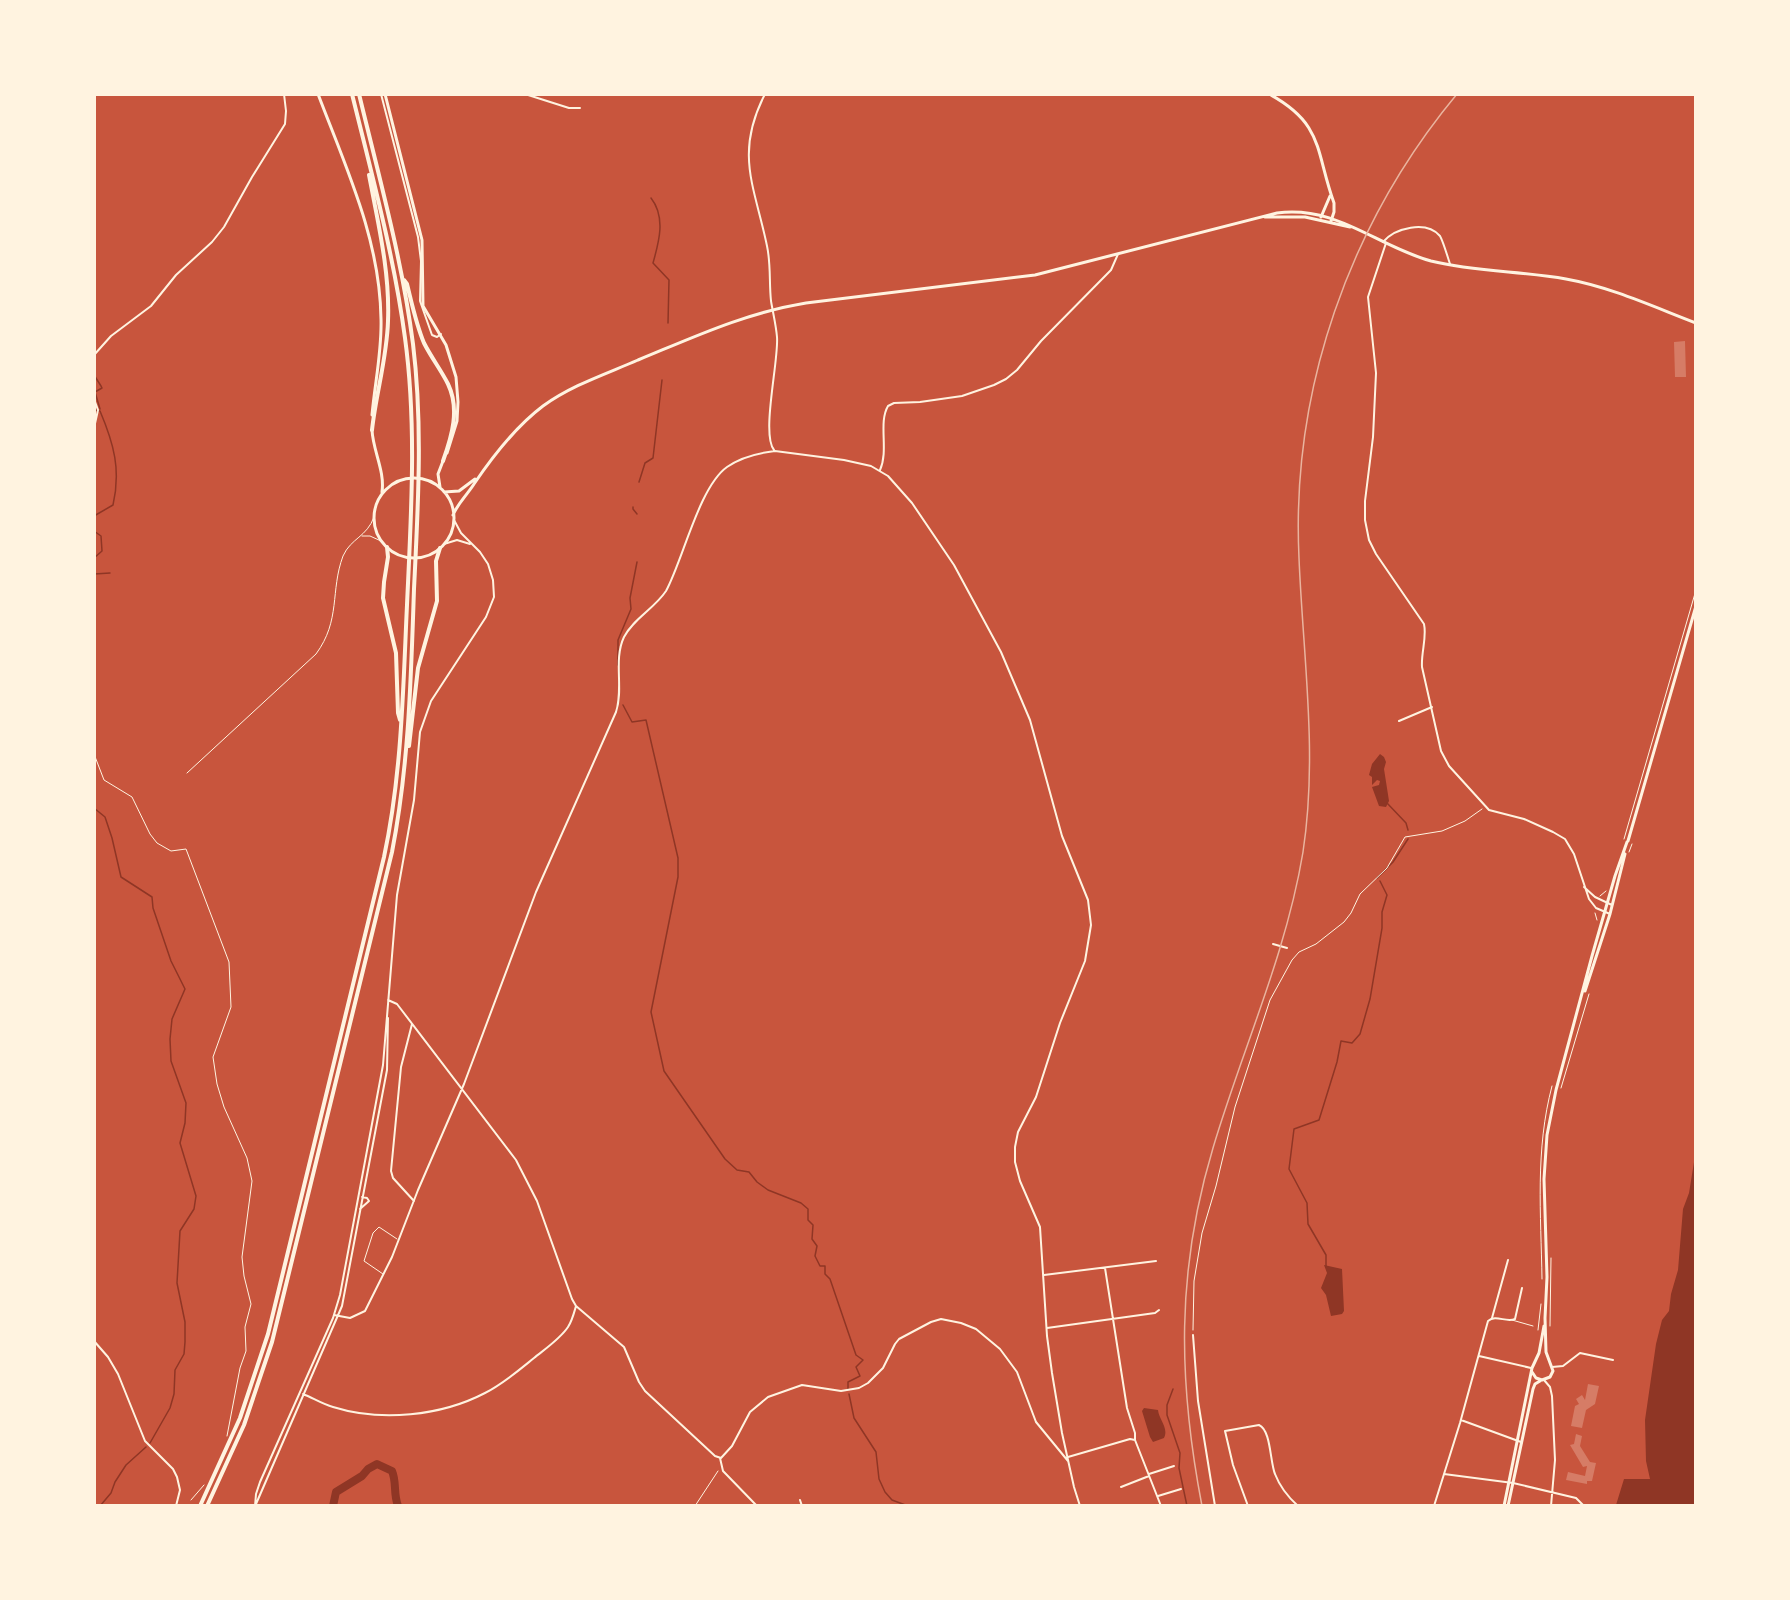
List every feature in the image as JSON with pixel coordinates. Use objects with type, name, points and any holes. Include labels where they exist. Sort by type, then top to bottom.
[{"type":"highway","points":[[200,1506],[240,1418],[273,1317],[387,840],[398,778],[410,540],[412,454],[410,383],[403,322],[390,254],[352,94]]},
{"type":"highway","points":[[359,94],[402,277],[415,369],[419,457],[418,500],[405,772]]},
{"type":"highway","points":[[363,138],[384,257],[388,296],[387,340],[372,430]]},
{"type":"highway","points":[[402,277],[407,284],[413,311],[424,342],[447,383],[453,399],[452,430],[442,461]]},
{"type":"highway","points":[[207,1506],[250,1409],[277,1325],[392,852],[405,772],[418,664],[437,601],[436,564],[442,546]]},
{"type":"highway","points":[[387,547],[384,602],[396,652],[398,713],[402,724]]},
{"type":"main road","points":[[318,94],[364,214],[376,264],[381,330],[372,430],[374,447],[383,478],[381,496]]},
{"type":"main road","points":[[383,94],[423,248],[423,301],[426,313],[441,334],[455,373],[459,406],[454,436],[438,474],[442,490],[450,501],[453,514],[451,534],[442,546],[427,555],[412,558],[400,555],[381,541],[375,528],[376,505],[392,485],[409,479],[427,481],[442,490],[454,492],[462,490],[481,474]]},
{"type":"main road","points":[[1269,94],[1303,118],[1314,135],[1334,205],[1331,220]]},
{"type":"main road","points":[[1321,217],[1330,194]]},
{"type":"main road","points":[[453,514],[459,503],[516,430],[538,410],[564,393],[603,375],[731,322],[772,309],[835,299],[1027,277],[1252,219],[1286,216],[1321,217],[1358,230],[1416,256],[1475,270],[1567,279],[1599,286],[1695,323]]},
{"type":"main road","points":[[1506,1506],[1533,1386],[1551,1375],[1552,1367],[1546,1352],[1547,1280],[1544,1179],[1545,1145],[1553,1101],[1607,903],[1695,606]]},
{"type":"main road","points":[[1578,1013],[1610,914],[1625,842]]},
{"type":"main road","points":[[1519,1442],[1532,1370],[1545,1318]]},
{"type":"main road","points":[[1536,1361],[1543,1359],[1549,1362]]},
{"type":"main road","points":[[1532,1370],[1536,1378],[1543,1380]]},
{"type":"street","points":[[94,355],[111,336],[151,306],[176,275],[212,242],[224,227],[283,126],[286,116],[284,94]]},
{"type":"street","points":[[525,94],[569,108],[580,108]]},
{"type":"street","points":[[765,94],[752,126],[748,154],[754,196],[768,250],[772,309],[778,340],[772,385],[771,445],[775,451]]},
{"type":"street","points":[[408,191],[420,250],[420,304],[432,335],[437,337],[441,334]]},
{"type":"street","points":[[1450,265],[1441,238],[1430,230],[1401,229],[1384,242],[1370,288],[1367,300],[1376,373],[1373,432],[1365,495],[1368,536],[1374,550],[1424,624],[1422,660],[1443,756],[1451,769],[1470,787],[1485,806],[1496,813],[1524,819],[1562,837],[1572,850],[1583,886],[1593,905],[1610,914]]},
{"type":"street","points":[[880,470],[885,450],[885,414],[888,406],[894,403],[962,396],[1004,381],[1111,270],[1118,254]]},
{"type":"street","points":[[94,399],[98,412],[94,428]]},
{"type":"street","points":[[336,1316],[353,1317],[365,1311],[384,1274],[462,1089],[536,892],[616,712],[620,695],[620,652],[624,638],[634,623],[659,601],[666,591],[702,504],[720,474],[743,459],[775,451],[856,462],[880,470],[904,492],[938,540],[1001,652],[1029,716],[1062,836],[1090,908],[1091,928],[1084,965],[1060,1023],[1036,1097],[1015,1144],[1015,1162],[1020,1181],[1040,1224],[1047,1328],[1058,1413],[1067,1459],[1080,1506]]},
{"type":"street","points":[[336,1316],[382,1072],[398,886],[414,800],[420,728],[431,701],[486,618],[493,600],[494,584],[491,570],[483,555],[459,530],[454,520]]},
{"type":"street","points":[[442,546],[457,540],[472,545]]},
{"type":"street","points":[[1399,721],[1432,707]]},
{"type":"street","points":[[1583,886],[1593,896],[1612,904]]},
{"type":"street","points":[[1273,944],[1287,948]]},
{"type":"street","points":[[388,1000],[397,1005],[523,1170],[540,1208],[566,1286],[576,1306],[624,1347],[639,1382],[647,1393],[720,1458],[722,1468],[756,1505]]},
{"type":"street","points":[[411,1024],[400,1072],[391,1171],[393,1178],[414,1201]]},
{"type":"street","points":[[360,1197],[368,1198],[369,1201],[360,1209]]},
{"type":"street","points":[[256,1506],[336,1316],[360,1209],[360,1197]]},
{"type":"street","points":[[1434,1506],[1508,1260]]},
{"type":"street","points":[[1044,1275],[1156,1261]]},
{"type":"street","points":[[1105,1268],[1127,1408],[1135,1440],[1161,1506]]},
{"type":"street","points":[[1492,1318],[1512,1320],[1516,1316],[1521,1288]]},
{"type":"street","points":[[302,1393],[333,1408],[352,1413],[378,1415],[431,1410],[463,1403],[503,1383],[537,1355],[567,1329],[576,1306]]},
{"type":"street","points":[[1047,1328],[1155,1313],[1159,1310]]},
{"type":"street","points":[[720,1458],[732,1446],[750,1412],[765,1399],[799,1385],[841,1391],[859,1388],[882,1370],[895,1344],[900,1339],[941,1319],[976,1329],[1000,1349],[1015,1370],[1036,1422],[1067,1459]]},
{"type":"street","points":[[1193,1335],[1198,1401],[1215,1506]]},
{"type":"street","points":[[94,1341],[105,1353],[118,1374],[145,1441],[176,1474],[180,1490],[176,1506]]},
{"type":"street","points":[[1552,1367],[1562,1367],[1581,1353],[1613,1360]]},
{"type":"street","points":[[1479,1356],[1532,1370]]},
{"type":"street","points":[[1543,1380],[1550,1386],[1552,1396],[1555,1456],[1551,1506]]},
{"type":"street","points":[[1461,1420],[1519,1442]]},
{"type":"street","points":[[1248,1506],[1232,1461],[1225,1431],[1258,1425],[1264,1427],[1277,1479],[1284,1492],[1298,1506]]},
{"type":"street","points":[[1067,1459],[1130,1439],[1135,1440]]},
{"type":"street","points":[[1121,1487],[1174,1466]]},
{"type":"street","points":[[1444,1474],[1510,1483],[1578,1499],[1584,1506]]},
{"type":"street","points":[[1158,1496],[1181,1488]]},
{"type":"street","points":[[800,1500],[802,1506]]},
{"type":"lane","points":[[187,773],[316,654],[332,624],[343,558],[352,542],[369,529],[374,517]]},
{"type":"lane","points":[[360,537],[370,536],[381,541]]},
{"type":"lane","points":[[384,1274],[364,1261],[373,1233],[379,1227],[399,1240]]},
{"type":"lane","points":[[1512,1320],[1515,1323],[1533,1326]]},
{"type":"path","points":[[1625,842],[1695,590]]},
{"type":"path","points":[[94,754],[104,780],[132,797],[150,834],[157,843],[171,851],[186,849],[229,962],[231,1007],[213,1057],[217,1084],[224,1107],[247,1158],[252,1181],[242,1257],[250,1304],[245,1327],[246,1351],[240,1368],[224,1442]]},
{"type":"path","points":[[1193,1335],[1194,1281],[1202,1233],[1235,1107],[1275,989],[1299,952],[1316,944],[1347,919],[1360,894],[1387,868],[1405,837],[1447,829],[1472,817],[1485,806]]},
{"type":"path","points":[[1628,855],[1633,839]]},
{"type":"path","points":[[1600,894],[1608,887]]},
{"type":"path","points":[[1594,913],[1597,924]]},
{"type":"path","points":[[1560,1090],[1590,988]]},
{"type":"path","points":[[1542,1284],[1540,1161],[1543,1130],[1555,1078]]},
{"type":"path","points":[[1550,1328],[1551,1252]]},
{"type":"path","points":[[1542,1298],[1538,1329],[1542,1336]]},
{"type":"path","points":[[695,1506],[722,1468]]},
{"type":"path","points":[[190,1500],[206,1482]]},
{"type":"shaded area","points":[[1380,754],[1386,762],[1384,769],[1389,801],[1386,807],[1379,806],[1372,787],[1379,785],[1380,781],[1377,780],[1372,785],[1372,777],[1369,775],[1372,764]]},
{"type":"shaded area","points":[[1695,1156],[1695,1505],[1616,1505],[1624,1479],[1650,1479],[1646,1461],[1645,1420],[1656,1344],[1662,1320],[1669,1311],[1678,1270],[1683,1209],[1689,1193]]},
{"type":"shaded area","points":[[1324,1265],[1342,1269],[1344,1311],[1342,1314],[1331,1316],[1326,1295],[1321,1288],[1327,1273]]},
{"type":"shaded area","points":[[1144,1408],[1158,1410],[1165,1427],[1164,1438],[1153,1442],[1142,1411]]},
{"type":"building","points":[[1685,341],[1686,377],[1675,377],[1674,342]]},
{"type":"building","points":[[1588,1384],[1599,1386],[1595,1404],[1586,1410],[1582,1428],[1571,1426],[1575,1406],[1579,1404],[1576,1399],[1582,1395],[1585,1400]]},
{"type":"building","points":[[1576,1434],[1582,1436],[1580,1446],[1590,1462],[1596,1463],[1592,1481],[1587,1481],[1587,1484],[1566,1480],[1568,1472],[1585,1476],[1587,1466],[1583,1467],[1570,1445],[1574,1444]]},
{"type":"waterway","points":[[651,198],[656,205],[660,221],[659,238],[653,263],[669,280],[668,323]]},
{"type":"waterway","points":[[94,375],[102,388],[95,392],[100,409]]},
{"type":"waterway","points":[[639,482],[645,463],[653,458],[662,380]]},
{"type":"waterway","points":[[94,410],[100,411],[109,435],[116,469],[113,505],[94,516]]},
{"type":"waterway","points":[[633,507],[637,514]]},
{"type":"waterway","points":[[94,531],[101,536],[102,551],[94,558]]},
{"type":"waterway","points":[[618,665],[618,640],[631,609],[630,598],[637,562]]},
{"type":"waterway","points":[[94,574],[110,573]]},
{"type":"waterway","points":[[623,705],[632,722],[646,720],[678,858],[678,877],[651,1012],[664,1071],[725,1159],[737,1170],[749,1172],[768,1190],[801,1203],[808,1209],[808,1220],[813,1225],[812,1239],[817,1246],[815,1256],[820,1266],[825,1266],[825,1274],[830,1279],[856,1355],[863,1360],[856,1367],[860,1376],[848,1382],[848,1389]]},
{"type":"waterway","points":[[1387,803],[1406,823],[1408,830]]},
{"type":"waterway","points":[[94,808],[105,817],[121,877],[152,897],[153,908],[171,961],[185,989],[172,1019],[170,1039],[171,1061],[186,1103],[185,1123],[180,1143],[196,1196],[194,1209],[180,1231],[177,1283],[185,1322],[185,1342],[184,1354],[175,1370],[174,1394],[170,1408],[150,1443]]},
{"type":"waterway","points":[[1377,878],[1393,862],[1408,839]]},
{"type":"waterway","points":[[1326,1266],[1326,1255],[1308,1224],[1307,1203],[1289,1169],[1294,1129],[1319,1120],[1341,1041],[1352,1043],[1360,1034],[1370,999],[1382,928],[1382,912],[1387,895],[1380,881]]},
{"type":"waterway","points":[[1173,1389],[1167,1405],[1167,1415],[1180,1453],[1179,1468],[1187,1506]]},
{"type":"waterway","points":[[849,1394],[854,1418],[876,1452],[879,1479],[885,1492],[892,1500],[908,1506]]},
{"type":"waterway","points":[[100,1506],[111,1493],[126,1465],[146,1447]]},
{"type":"waterway","points":[[333,1506],[336,1492],[377,1464],[392,1471],[398,1506]]},
{"type":"railway","points":[[1202,1506],[1188,1415],[1185,1370],[1187,1282],[1192,1238],[1201,1194],[1224,1111],[1286,928],[1303,852],[1307,815],[1308,705],[1299,558],[1299,495],[1305,433],[1317,372],[1334,312],[1357,254],[1386,198],[1419,144],[1457,94]]}]
